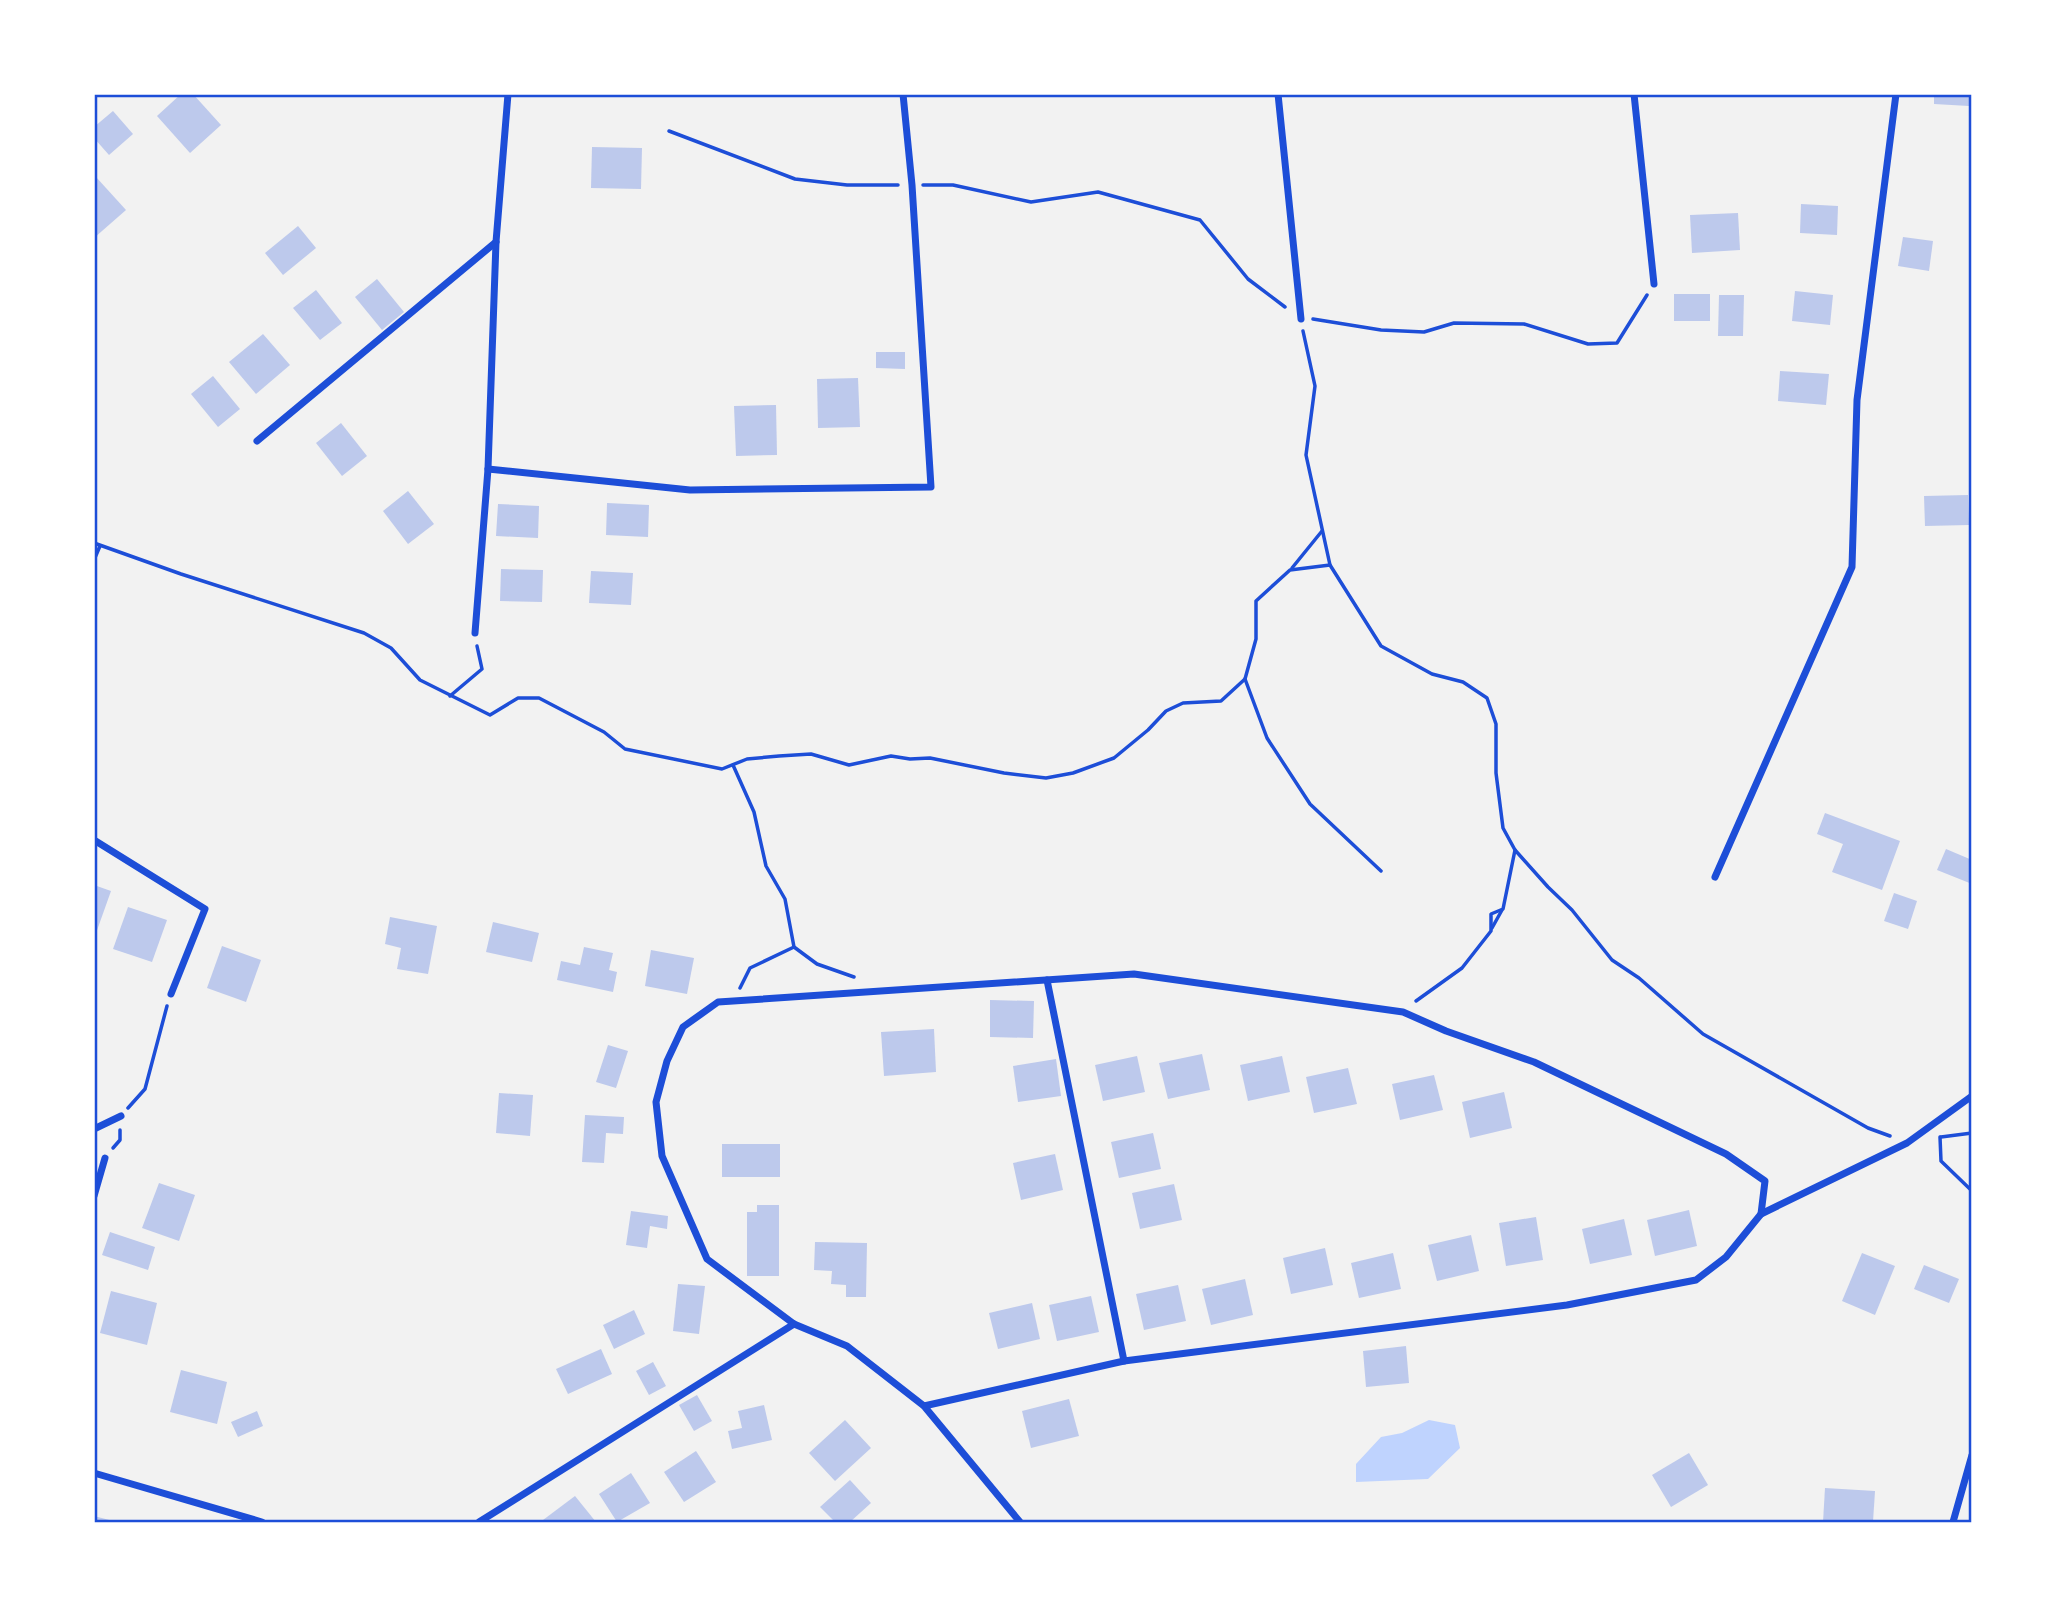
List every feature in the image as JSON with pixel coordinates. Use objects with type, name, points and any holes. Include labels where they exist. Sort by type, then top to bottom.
[{"type":"street","points":[[475,634],[488,470],[496,242],[508,94]]},
{"type":"street","points":[[488,470],[690,490],[931,487],[912,185],[903,94]]},
{"type":"street","points":[[1278,94],[1301,319]]},
{"type":"street","points":[[1634,94],[1654,284]]},
{"type":"street","points":[[1714,877],[1852,567],[1857,400],[1896,94]]},
{"type":"street","points":[[257,441],[496,242]]},
{"type":"street","points":[[94,840],[205,909],[171,994]]},
{"type":"street","points":[[1020,1522],[924,1406],[847,1346],[794,1324],[707,1259],[662,1156],[656,1102],[667,1061],[682,1027],[718,1002],[1134,974],[1404,1012],[1446,1031],[1534,1062],[1726,1154],[1765,1181],[1761,1214]]},
{"type":"street","points":[[1047,980],[1124,1361]]},
{"type":"street","points":[[924,1406],[1124,1361],[1567,1305],[1696,1280],[1726,1257],[1761,1214],[1908,1143],[1972,1096]]},
{"type":"street","points":[[94,1129],[121,1116]]},
{"type":"street","points":[[94,1196],[106,1158]]},
{"type":"street","points":[[479,1522],[794,1324]]},
{"type":"street","points":[[1953,1522],[1972,1455]]},
{"type":"street","points":[[94,1473],[262,1522]]},
{"type":"path","points":[[669,131],[795,179],[847,185],[953,185],[1031,202],[1098,192],[1200,220],[1248,279],[1301,319],[1319,319],[1381,330],[1424,332],[1454,323],[1524,324],[1588,344],[1617,343],[1654,284]]},
{"type":"path","points":[[1301,319],[1315,386],[1306,455],[1330,565],[1381,646],[1432,674],[1463,682],[1487,698],[1496,724],[1496,773],[1503,828],[1515,850],[1572,910],[1612,960],[1639,978],[1703,1034],[1868,1128],[1908,1143]]},
{"type":"path","points":[[94,543],[364,634],[391,648],[420,680],[490,715],[518,698],[539,698],[604,732],[625,749],[722,769],[747,760],[811,754],[849,765],[891,756],[930,758],[1004,774],[1046,778],[1073,773],[1114,758],[1166,711],[1183,704],[1221,701],[1245,679],[1256,639],[1255,601],[1290,570],[1323,530]]},
{"type":"path","points":[[94,560],[100,546]]},
{"type":"path","points":[[1290,570],[1330,565]]},
{"type":"path","points":[[449,696],[482,669],[475,634]]},
{"type":"path","points":[[1245,679],[1267,738],[1310,804],[1381,871]]},
{"type":"path","points":[[733,765],[754,812],[766,866],[785,900],[794,947],[817,964],[855,977]]},
{"type":"path","points":[[1404,1012],[1428,991],[1462,968],[1491,931],[1491,914],[1503,909],[1515,850]]},
{"type":"path","points":[[718,1002],[740,990],[750,968],[794,947]]},
{"type":"path","points":[[106,1158],[120,1140],[121,1116],[145,1089],[171,994]]},
{"type":"path","points":[[1940,1137],[1941,1161],[1972,1191]]},
{"type":"water","points":[[1429,1420],[1455,1425],[1460,1448],[1428,1479],[1356,1482],[1356,1464],[1381,1437],[1402,1433]]},
{"type":"building","points":[[181,94],[193,94],[221,125],[190,153],[157,116]]},
{"type":"building","points":[[1934,94],[1969,94],[1969,106],[1934,104]]},
{"type":"building","points":[[113,111],[133,134],[109,155],[94,138],[94,127]]},
{"type":"building","points":[[592,147],[642,148],[641,189],[591,188]]},
{"type":"building","points":[[96,177],[126,210],[94,238],[94,178]]},
{"type":"building","points":[[1801,204],[1838,206],[1837,235],[1800,233]]},
{"type":"building","points":[[1738,213],[1740,250],[1692,253],[1690,215]]},
{"type":"building","points":[[298,226],[316,248],[283,275],[265,253]]},
{"type":"building","points":[[1903,237],[1933,241],[1929,271],[1898,266]]},
{"type":"building","points":[[377,279],[404,312],[382,330],[355,297]]},
{"type":"building","points":[[316,290],[342,323],[320,340],[293,308]]},
{"type":"building","points":[[1795,291],[1833,295],[1830,325],[1792,321]]},
{"type":"building","points":[[1674,294],[1710,294],[1710,321],[1674,321]]},
{"type":"building","points":[[1719,295],[1744,295],[1743,336],[1718,336]]},
{"type":"building","points":[[263,334],[290,365],[256,394],[229,362]]},
{"type":"building","points":[[876,352],[905,352],[905,369],[876,368]]},
{"type":"building","points":[[1780,371],[1829,374],[1826,405],[1778,401]]},
{"type":"building","points":[[213,376],[240,409],[218,427],[191,394]]},
{"type":"building","points":[[858,378],[860,427],[818,428],[817,379]]},
{"type":"building","points":[[776,405],[777,455],[736,456],[734,406]]},
{"type":"building","points":[[341,423],[367,456],[342,476],[316,443]]},
{"type":"building","points":[[408,491],[434,524],[408,544],[383,511]]},
{"type":"building","points":[[1968,495],[1969,525],[1925,526],[1924,496]]},
{"type":"building","points":[[607,503],[649,505],[648,537],[606,535]]},
{"type":"building","points":[[498,504],[539,506],[538,538],[496,536]]},
{"type":"building","points":[[501,569],[543,570],[542,602],[500,601]]},
{"type":"building","points":[[591,571],[633,573],[631,605],[589,603]]},
{"type":"building","points":[[1825,813],[1900,841],[1882,890],[1832,872],[1843,844],[1817,834]]},
{"type":"building","points":[[1946,849],[1972,860],[1972,884],[1937,870]]},
{"type":"building","points":[[94,885],[111,891],[95,936],[94,936]]},
{"type":"building","points":[[1894,893],[1917,901],[1908,929],[1884,921]]},
{"type":"building","points":[[128,907],[167,920],[152,962],[113,949]]},
{"type":"building","points":[[390,917],[437,926],[428,974],[397,969],[401,948],[385,944]]},
{"type":"building","points":[[493,922],[539,933],[532,962],[486,952]]},
{"type":"building","points":[[222,946],[261,960],[246,1002],[207,988]]},
{"type":"building","points":[[584,947],[613,953],[609,970],[617,972],[613,992],[557,980],[561,961],[580,965]]},
{"type":"building","points":[[651,950],[694,958],[687,994],[645,986]]},
{"type":"building","points":[[990,1000],[1034,1001],[1033,1038],[990,1037]]},
{"type":"building","points":[[934,1029],[936,1072],[884,1076],[881,1032]]},
{"type":"building","points":[[608,1045],[628,1051],[616,1088],[596,1082]]},
{"type":"building","points":[[1202,1054],[1210,1090],[1168,1099],[1159,1063]]},
{"type":"building","points":[[1137,1056],[1145,1092],[1103,1101],[1095,1065]]},
{"type":"building","points":[[1282,1056],[1290,1092],[1248,1101],[1240,1065]]},
{"type":"building","points":[[1056,1059],[1061,1096],[1018,1102],[1013,1066]]},
{"type":"building","points":[[1348,1068],[1357,1104],[1314,1113],[1306,1077]]},
{"type":"building","points":[[1434,1075],[1443,1110],[1400,1120],[1392,1084]]},
{"type":"building","points":[[1504,1092],[1512,1128],[1470,1138],[1462,1102]]},
{"type":"building","points":[[499,1093],[533,1095],[530,1136],[496,1133]]},
{"type":"building","points":[[585,1115],[624,1117],[623,1134],[606,1133],[604,1163],[582,1162]]},
{"type":"building","points":[[1153,1133],[1161,1169],[1119,1178],[1111,1142]]},
{"type":"building","points":[[722,1144],[780,1144],[780,1177],[722,1177]]},
{"type":"building","points":[[1055,1154],[1063,1190],[1021,1200],[1013,1163]]},
{"type":"building","points":[[159,1183],[195,1195],[179,1241],[142,1228]]},
{"type":"building","points":[[1174,1184],[1182,1220],[1140,1229],[1132,1193]]},
{"type":"building","points":[[757,1205],[779,1205],[779,1276],[747,1276],[747,1212],[757,1212]]},
{"type":"building","points":[[1689,1210],[1697,1246],[1655,1256],[1647,1220]]},
{"type":"building","points":[[631,1211],[668,1216],[667,1229],[650,1226],[647,1248],[626,1245]]},
{"type":"building","points":[[1536,1217],[1543,1260],[1506,1266],[1499,1223]]},
{"type":"building","points":[[1624,1219],[1632,1255],[1590,1264],[1582,1229]]},
{"type":"building","points":[[110,1232],[155,1247],[148,1270],[102,1255]]},
{"type":"building","points":[[1471,1235],[1479,1271],[1437,1281],[1428,1245]]},
{"type":"building","points":[[815,1242],[867,1243],[866,1297],[846,1297],[846,1285],[831,1284],[832,1271],[814,1270]]},
{"type":"building","points":[[1325,1248],[1333,1285],[1291,1294],[1283,1258]]},
{"type":"building","points":[[1393,1253],[1401,1289],[1359,1298],[1351,1263]]},
{"type":"building","points":[[1862,1253],[1895,1266],[1875,1315],[1842,1301]]},
{"type":"building","points":[[1924,1265],[1959,1279],[1949,1303],[1914,1289]]},
{"type":"building","points":[[1245,1279],[1253,1315],[1211,1325],[1202,1289]]},
{"type":"building","points":[[678,1284],[705,1286],[699,1334],[673,1331]]},
{"type":"building","points":[[1178,1285],[1186,1321],[1144,1330],[1136,1294]]},
{"type":"building","points":[[111,1291],[157,1303],[147,1345],[100,1333]]},
{"type":"building","points":[[1091,1296],[1099,1332],[1057,1341],[1049,1305]]},
{"type":"building","points":[[1032,1303],[1040,1339],[998,1349],[989,1313]]},
{"type":"building","points":[[634,1310],[645,1334],[614,1349],[603,1325]]},
{"type":"building","points":[[1406,1346],[1409,1383],[1366,1387],[1363,1351]]},
{"type":"building","points":[[601,1349],[612,1374],[568,1394],[556,1369]]},
{"type":"building","points":[[653,1362],[666,1386],[649,1395],[636,1371]]},
{"type":"building","points":[[181,1370],[227,1382],[217,1424],[170,1412]]},
{"type":"building","points":[[697,1395],[712,1421],[694,1431],[679,1405]]},
{"type":"building","points":[[1069,1399],[1079,1436],[1031,1448],[1022,1411]]},
{"type":"building","points":[[764,1405],[772,1440],[732,1449],[728,1431],[742,1428],[738,1411]]},
{"type":"building","points":[[257,1411],[263,1426],[238,1437],[231,1422]]},
{"type":"building","points":[[845,1420],[871,1448],[835,1481],[809,1453]]},
{"type":"building","points":[[696,1451],[716,1482],[684,1502],[664,1472]]},
{"type":"building","points":[[1689,1453],[1708,1485],[1671,1507],[1652,1475]]},
{"type":"building","points":[[631,1473],[650,1503],[617,1522],[599,1494]]},
{"type":"building","points":[[850,1480],[871,1503],[850,1522],[835,1522],[820,1507]]},
{"type":"building","points":[[1825,1488],[1875,1491],[1873,1522],[1823,1522]]},
{"type":"building","points":[[575,1496],[596,1522],[543,1520]]},
{"type":"building","points":[[94,1516],[117,1522],[94,1522]]}]
